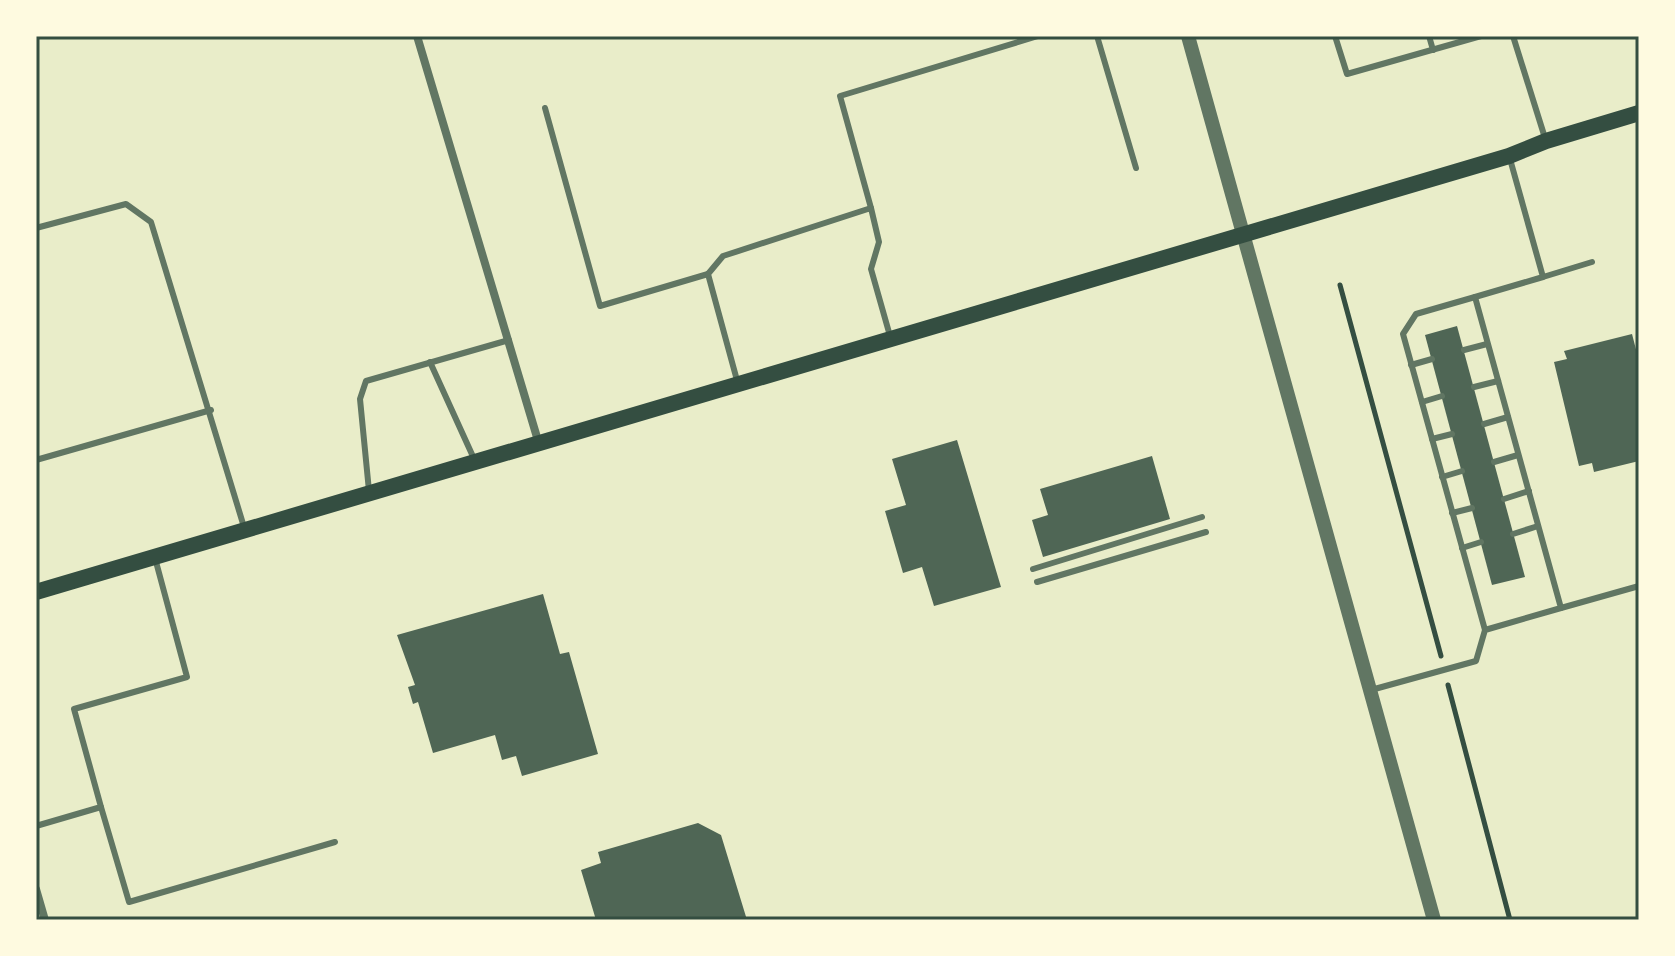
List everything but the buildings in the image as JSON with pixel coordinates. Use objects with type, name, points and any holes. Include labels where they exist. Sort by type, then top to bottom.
[{"type":"main road","points":[[36,592],[1509,156],[1546,141],[1639,113]]},
{"type":"street","points":[[417,36],[539,444]]},
{"type":"street","points":[[1188,36],[1246,234],[1434,920]]},
{"type":"street","points":[[36,889],[45,920]]},
{"type":"lane","points":[[891,339],[871,269],[879,242],[840,96],[1038,36]]},
{"type":"lane","points":[[1097,36],[1136,168]]},
{"type":"lane","points":[[1335,36],[1347,74],[1481,36]]},
{"type":"lane","points":[[1429,36],[1433,50]]},
{"type":"lane","points":[[1513,36],[1546,141]]},
{"type":"lane","points":[[545,108],[600,306],[708,274],[723,256],[871,208]]},
{"type":"lane","points":[[1509,156],[1543,277]]},
{"type":"lane","points":[[36,228],[126,204],[151,222],[211,410],[245,531]]},
{"type":"lane","points":[[1371,690],[1476,661],[1485,630],[1403,334],[1416,314],[1592,262]]},
{"type":"lane","points":[[708,274],[738,385]]},
{"type":"lane","points":[[1475,297],[1561,608]]},
{"type":"lane","points":[[369,494],[360,399],[366,381],[509,340]]},
{"type":"lane","points":[[1464,350],[1487,344]]},
{"type":"lane","points":[[1411,365],[1432,359]]},
{"type":"lane","points":[[430,362],[476,463]]},
{"type":"lane","points":[[1474,387],[1498,381]]},
{"type":"lane","points":[[1422,402],[1442,396]]},
{"type":"lane","points":[[36,460],[211,410]]},
{"type":"lane","points":[[1484,424],[1508,417]]},
{"type":"lane","points":[[1432,439],[1452,434]]},
{"type":"lane","points":[[1494,462],[1518,455]]},
{"type":"lane","points":[[1442,477],[1462,471]]},
{"type":"lane","points":[[1504,499],[1529,491]]},
{"type":"lane","points":[[1452,513],[1472,508]]},
{"type":"lane","points":[[1033,569],[1202,517]]},
{"type":"lane","points":[[1513,534],[1538,526]]},
{"type":"lane","points":[[1037,582],[1206,532]]},
{"type":"lane","points":[[1462,548],[1481,542]]},
{"type":"lane","points":[[155,558],[187,677],[74,709],[129,902],[335,842]]},
{"type":"lane","points":[[1485,630],[1639,586]]},
{"type":"lane","points":[[36,826],[101,807]]},
{"type":"path","points":[[1340,285],[1510,920]]}]
